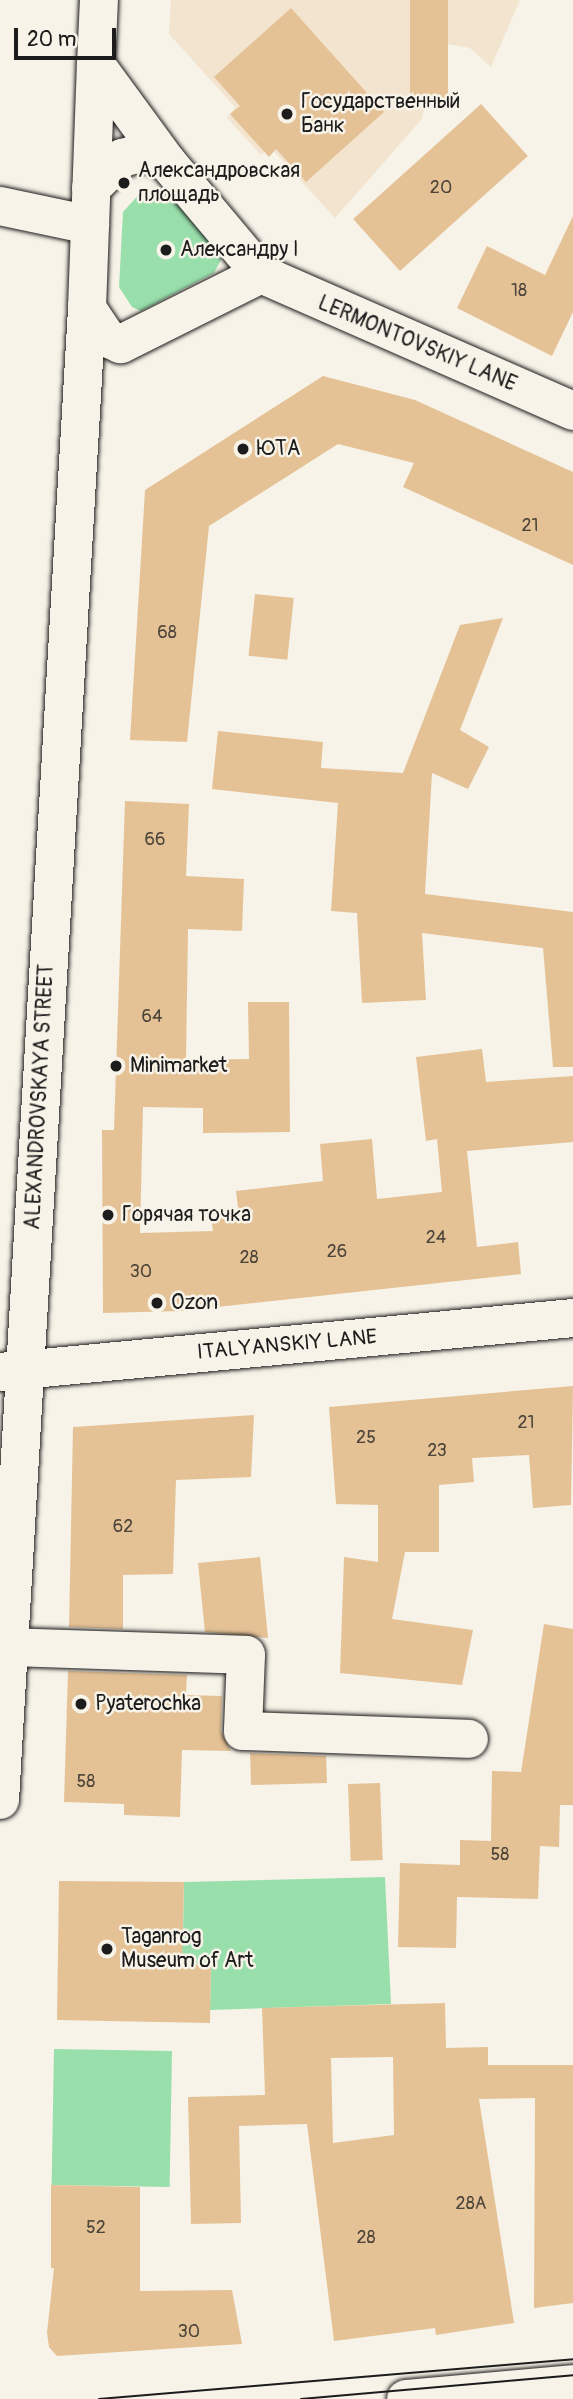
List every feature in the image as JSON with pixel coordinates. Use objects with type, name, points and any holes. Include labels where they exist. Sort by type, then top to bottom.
[{"type":"street","points":[[87,308],[107,338],[121,344],[141,338],[261,274],[167,162],[96,65],[99,0]]},
{"type":"street","name":"ALEXANDROVSKAYA STREET","points":[[0,1800],[8,1647],[12,1371],[82,395],[96,65]]},
{"type":"street","points":[[0,206],[91,206],[122,158],[145,152],[167,162]]},
{"type":"street","name":"LERMONTOVSKIY LANE","points":[[261,274],[573,411]]},
{"type":"street","points":[[82,395],[141,338]]},
{"type":"street","name":"ITALYANSKIY LANE","points":[[12,1371],[573,1318]]},
{"type":"street","points":[[8,1647],[246,1655],[243,1731],[469,1739]]},
{"type":"street","points":[[407,2399],[573,2384]]},
{"type":"shaded area","points":[[171,0],[520,0],[491,67],[470,48],[446,44],[421,120],[335,218],[270,147],[261,155],[227,118],[235,107],[169,34]]},
{"type":"green space","points":[[157,187],[173,193],[224,254],[214,273],[141,311],[132,307],[119,287],[123,212],[142,191]]},
{"type":"green space","points":[[385,1877],[391,2004],[210,2010],[211,1965],[157,1964],[157,1934],[183,1934],[184,1882]]},
{"type":"green space","points":[[54,2049],[172,2051],[170,2187],[52,2185]]},
{"type":"building","points":[[410,0],[448,0],[448,98],[410,98]]},
{"type":"building","points":[[291,8],[384,112],[306,182],[276,149],[269,157],[230,114],[240,106],[214,77]]},
{"type":"building","points":[[481,104],[528,156],[400,271],[353,219]]},
{"type":"building","points":[[573,216],[573,312],[552,356],[457,308],[487,246],[545,275]]},
{"type":"building","points":[[323,376],[415,400],[573,472],[573,565],[403,487],[414,463],[338,444],[209,526],[187,742],[130,740],[145,490]]},
{"type":"building","points":[[255,594],[294,598],[287,660],[249,656]]},
{"type":"building","points":[[503,618],[460,730],[489,747],[468,789],[432,773],[425,894],[573,912],[573,1067],[553,1067],[543,948],[422,933],[426,1000],[362,1003],[357,913],[331,911],[338,803],[212,789],[218,731],[323,742],[321,768],[403,773],[460,625]]},
{"type":"building","points":[[125,801],[189,804],[186,876],[244,879],[242,931],[188,929],[186,1060],[249,1059],[248,1002],[289,1002],[290,1132],[203,1133],[203,1108],[143,1107],[140,1233],[213,1231],[211,1219],[239,1216],[236,1191],[323,1181],[320,1144],[372,1139],[377,1199],[442,1192],[437,1139],[426,1141],[416,1057],[482,1049],[486,1082],[573,1076],[573,1142],[467,1151],[477,1247],[518,1242],[521,1274],[181,1311],[103,1313],[102,1130],[114,1130]]},
{"type":"building","points":[[573,1386],[571,1505],[533,1508],[529,1455],[472,1458],[474,1482],[439,1485],[439,1552],[405,1552],[392,1619],[473,1630],[462,1685],[340,1673],[344,1557],[378,1562],[378,1505],[336,1504],[329,1407]]},
{"type":"building","points":[[254,1415],[251,1477],[176,1480],[173,1574],[123,1575],[123,1629],[69,1627],[73,1427]]},
{"type":"building","points":[[260,1557],[268,1638],[205,1632],[198,1563]]},
{"type":"building","points":[[544,1624],[573,1629],[573,1805],[560,1805],[559,1847],[540,1846],[538,1899],[457,1897],[456,1948],[398,1947],[400,1863],[460,1865],[460,1840],[491,1841],[492,1771],[521,1772]]},
{"type":"building","points":[[68,1671],[187,1675],[186,1695],[222,1696],[221,1731],[231,1751],[182,1750],[180,1817],[124,1815],[124,1804],[64,1802]]},
{"type":"building","points":[[250,1753],[326,1756],[327,1783],[251,1785]]},
{"type":"building","points":[[380,1783],[383,1860],[351,1861],[348,1784]]},
{"type":"building","name":"Taganrog Museum of Art","points":[[59,1881],[184,1882],[182,1964],[211,1965],[210,2023],[57,2020]]},
{"type":"building","points":[[445,2003],[446,2048],[488,2047],[488,2065],[573,2065],[573,2303],[534,2308],[535,2098],[479,2099],[514,2323],[436,2335],[435,2328],[334,2341],[307,2124],[239,2126],[241,2223],[191,2224],[188,2097],[265,2095],[262,2008]],"holes":[[[393,2057],[394,2135],[333,2143],[331,2058]]]},
{"type":"building","points":[[51,2185],[140,2187],[140,2291],[232,2290],[242,2344],[57,2356],[49,2347],[47,2333],[54,2268],[51,2268]]},
{"type":"tram line","points":[[99,2399],[573,2359]]},
{"type":"tram line","points":[[301,2399],[573,2375]]},
{"type":"place","name":"Государственный Банк","points":[[287,114]]},
{"type":"place","name":"Александровская площадь","points":[[124,183]]},
{"type":"place","name":"Александру I","points":[[166,250]]},
{"type":"place","name":"ЮТА","points":[[243,449]]},
{"type":"place","name":"Minimarket","points":[[116,1066]]},
{"type":"place","name":"Горячая точка","points":[[108,1215]]},
{"type":"place","name":"Ozon","points":[[157,1303]]},
{"type":"place","name":"Pyaterochka","points":[[81,1704]]},
{"type":"place","name":"Taganrog Museum of Art","points":[[107,1949]]}]
